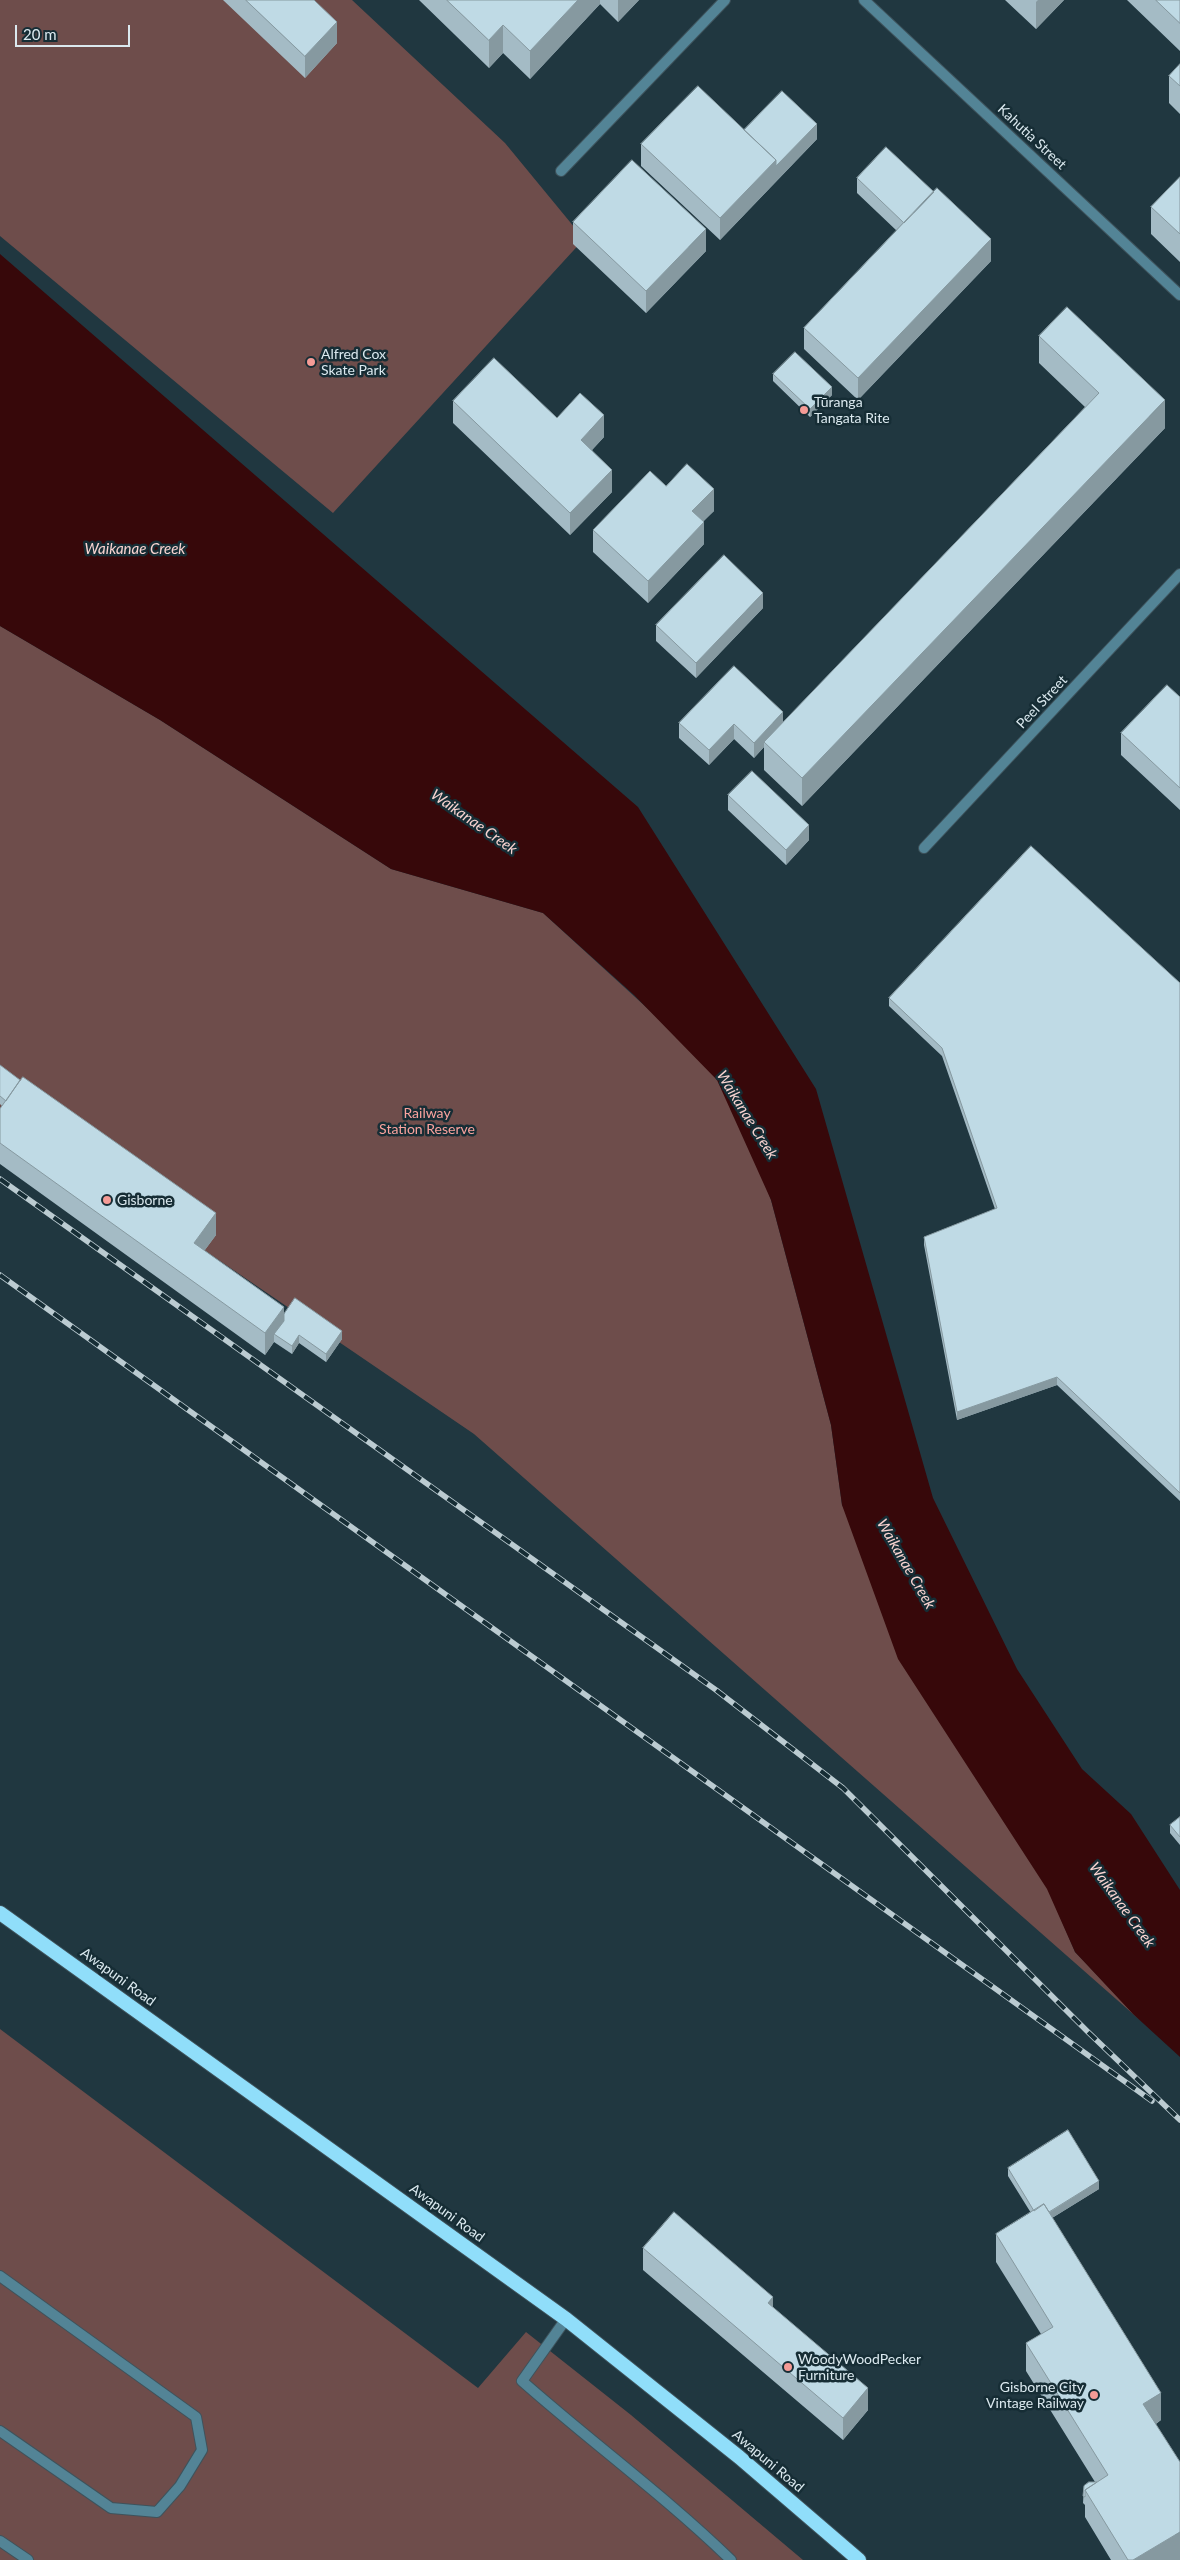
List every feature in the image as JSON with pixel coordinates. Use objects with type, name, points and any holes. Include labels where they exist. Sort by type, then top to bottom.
[{"type":"highway","name":"Awapuni Road","points":[[0,1913],[566,2320],[739,2457],[859,2560]]},
{"type":"street","points":[[561,170],[726,0]]},
{"type":"street","name":"Kahutia Street","points":[[864,0],[1180,294]]},
{"type":"street","name":"Peel Street","points":[[924,848],[1180,574]]},
{"type":"street","points":[[0,2276],[196,2416],[202,2450],[180,2486],[157,2512],[111,2508],[0,2431]]},
{"type":"street","points":[[566,2320],[522,2381],[578,2430],[686,2516],[731,2560]]},
{"type":"street","points":[[0,2541],[28,2560]]},
{"type":"green space","name":"Alfred Cox Skate Park","points":[[0,0],[352,0],[505,143],[584,239],[333,513],[0,236]]},
{"type":"green space","name":"Railway Station Reserve","points":[[0,626],[160,720],[391,869],[543,913],[728,1082],[771,1200],[831,1425],[842,1505],[1048,1889],[1075,1952],[1141,2021],[474,1434],[0,1111]]},
{"type":"green space","points":[[0,2029],[478,2388],[526,2332],[631,2415],[803,2560],[0,2560]]},
{"type":"water","name":"Waikanae Creek","points":[[0,254],[638,807],[816,1089],[933,1498],[1017,1669],[1082,1769],[1131,1814],[1180,1890],[1180,2057],[1133,2014],[1075,1952],[1047,1889],[898,1659],[842,1505],[831,1425],[771,1200],[717,1080],[634,995],[543,913],[391,869],[160,720],[0,626]]},
{"type":"building","points":[[246,0],[314,0],[337,22],[305,56]]},
{"type":"building","points":[[447,0],[578,0],[530,51],[503,25],[489,40]]},
{"type":"building","points":[[1156,0],[1180,0],[1180,23]]},
{"type":"building","points":[[1180,64],[1180,86],[1169,76]]},
{"type":"building","points":[[698,86],[776,160],[720,218],[641,144]]},
{"type":"building","points":[[782,91],[817,124],[776,166],[776,160],[744,130]]},
{"type":"building","points":[[886,147],[934,192],[904,223],[857,178]]},
{"type":"building","points":[[632,160],[706,229],[646,291],[573,222]]},
{"type":"building","points":[[1180,177],[1180,234],[1151,207]]},
{"type":"building","points":[[937,188],[991,239],[858,378],[804,328]]},
{"type":"building","points":[[1067,307],[1165,400],[802,778],[764,742],[1099,393],[1039,336]]},
{"type":"building","points":[[795,352],[832,387],[810,409],[773,374]]},
{"type":"building","points":[[494,358],[557,418],[580,393],[604,415],[581,440],[612,470],[570,513],[453,401]]},
{"type":"building","points":[[687,464],[714,489],[692,511],[704,522],[648,581],[593,530],[650,471],[666,486]]},
{"type":"building","points":[[724,555],[763,593],[696,663],[656,625]]},
{"type":"building","points":[[734,666],[783,712],[754,743],[734,724],[709,750],[679,723]]},
{"type":"building","points":[[1167,685],[1180,697],[1180,788],[1121,733]]},
{"type":"building","points":[[752,771],[809,825],[786,850],[728,795]]},
{"type":"building","points":[[1031,846],[1180,983],[1180,1493],[1057,1377],[957,1412],[924,1237],[997,1208],[942,1048],[889,998]]},
{"type":"building","points":[[0,1065],[20,1080],[6,1101],[0,1096]]},
{"type":"building","name":"Gisborne","points":[[23,1077],[216,1213],[194,1243],[284,1307],[265,1333],[0,1143],[0,1109]]},
{"type":"building","points":[[295,1298],[342,1331],[326,1354],[299,1335],[292,1346],[274,1334],[284,1321],[284,1314]]},
{"type":"building","points":[[1180,1817],[1180,1837],[1170,1825]]},
{"type":"building","points":[[1068,2130],[1099,2181],[1049,2212],[1044,2204],[1034,2211],[1008,2168]]},
{"type":"building","name":"Gisborne City Vintage Railway","points":[[1044,2204],[1161,2393],[1143,2404],[1180,2462],[1180,2532],[1133,2560],[1128,2560],[1085,2490],[1108,2475],[1026,2343],[1053,2327],[996,2234]]},
{"type":"building","points":[[674,2212],[773,2297],[768,2303],[868,2388],[843,2418],[643,2248]]},
{"type":"building","points":[[1089,2482],[1097,2482],[1085,2490],[1085,2497],[1083,2496],[1084,2486]]},
{"type":"railway","points":[[0,1179],[716,1690],[843,1788],[1088,2032],[1180,2120]]},
{"type":"railway","points":[[0,1275],[1152,2101]]},
{"type":"place","name":"Alfred Cox Skate Park","points":[[311,362]]},
{"type":"place","name":"Tūranga Tangata Rite","points":[[804,410]]},
{"type":"place","name":"Gisborne","points":[[107,1200]]},
{"type":"place","name":"WoodyWoodPecker Furniture","points":[[788,2367]]},
{"type":"place","name":"Gisborne City Vintage Railway","points":[[1094,2395]]}]
